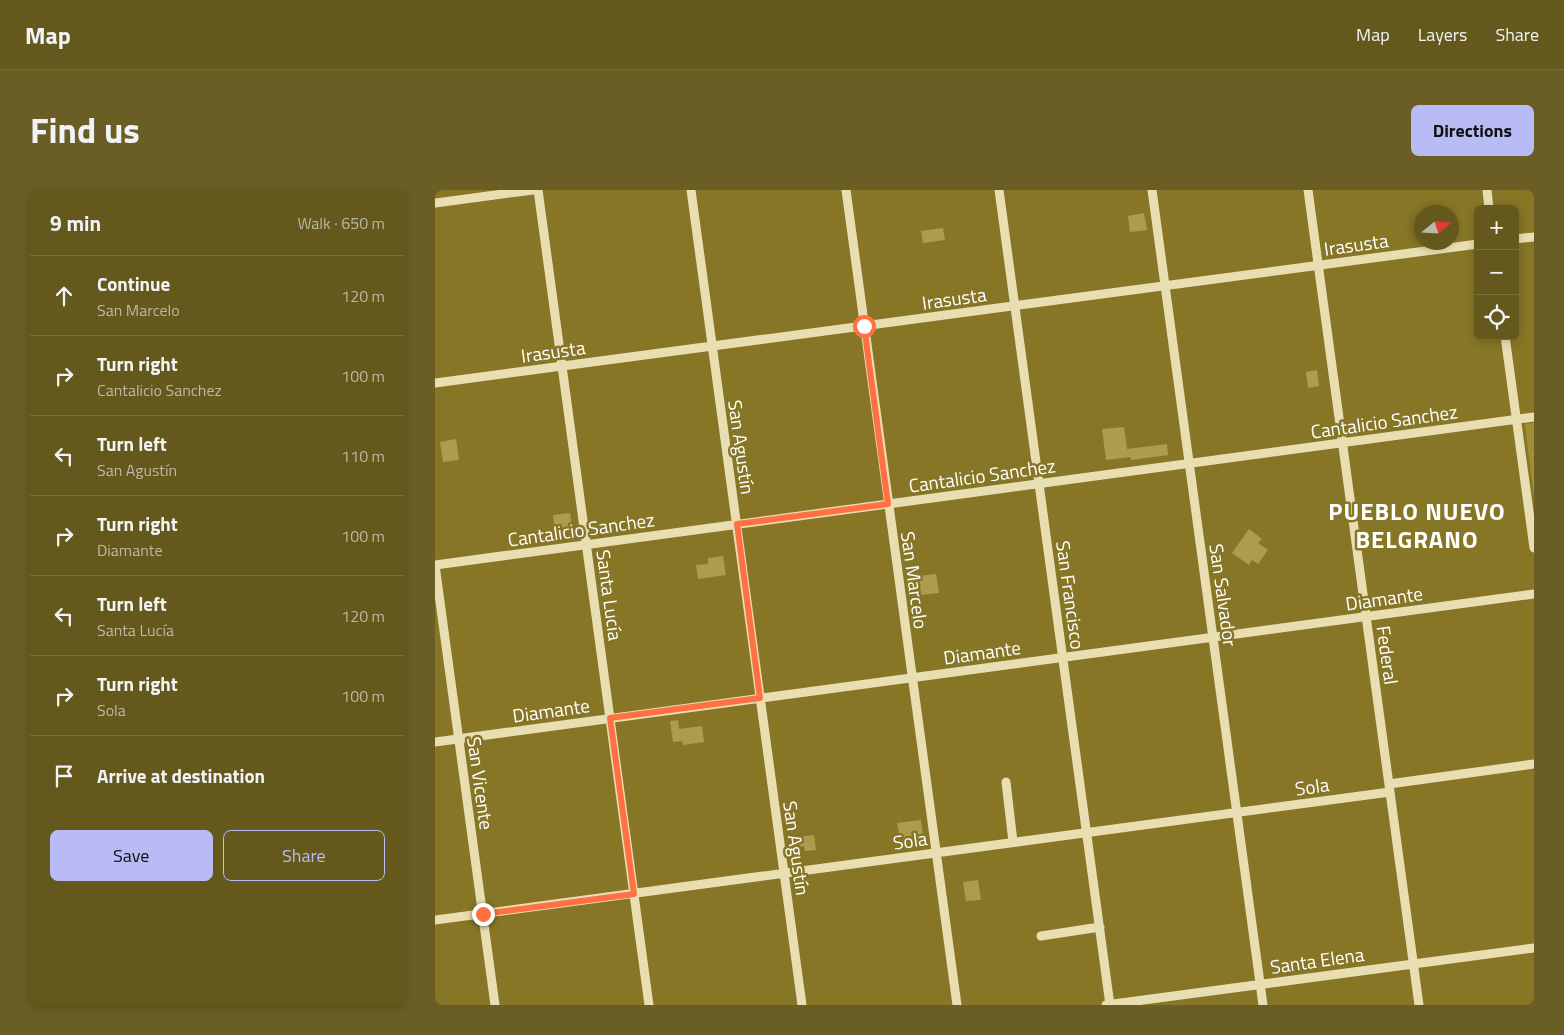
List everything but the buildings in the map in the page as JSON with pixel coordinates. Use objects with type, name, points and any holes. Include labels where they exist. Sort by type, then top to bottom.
[{"type":"street","points":[[435,203],[533,190]]},
{"type":"street","name":"Santa Lucía","points":[[538,190],[649,1005]]},
{"type":"street","name":"San Agustín","points":[[691,190],[802,1005]]},
{"type":"street","name":"San Marcelo","points":[[846,190],[957,1005]]},
{"type":"street","name":"San Francisco","points":[[999,190],[1100,927],[1108,1005]]},
{"type":"street","name":"San Salvador","points":[[1152,190],[1263,1005]]},
{"type":"street","name":"Federal","points":[[1308,190],[1419,1005]]},
{"type":"street","points":[[1487,190],[1489,205]]},
{"type":"street","points":[[1519,239],[1534,237]]},
{"type":"street","name":"Irasusta","points":[[435,383],[1474,245]]},
{"type":"street","points":[[1506,340],[1534,548]]},
{"type":"street","name":"Cantalicio Sanchez","points":[[435,565],[1534,417]]},
{"type":"street","name":"San Vicente","points":[[435,565],[495,1005]]},
{"type":"street","name":"Diamante","points":[[435,742],[1534,594]]},
{"type":"street","name":"Sola","points":[[435,920],[1237,812],[1534,764]]},
{"type":"street","points":[[1006,782],[1013,842]]},
{"type":"street","points":[[1041,936],[1100,927]]},
{"type":"street","name":"Santa Elena","points":[[1108,1005],[1534,948]]},
{"type":"shaded area","points":[[1534,423],[1534,497],[1525,424]]},
{"type":"district","name":"PUEBLO NUEVO BELGRANO","points":[[1417,525]]},
{"type":"route","points":[[483,914],[634,894],[610,718],[760,698],[737,524],[888,504],[864,326]]}]
